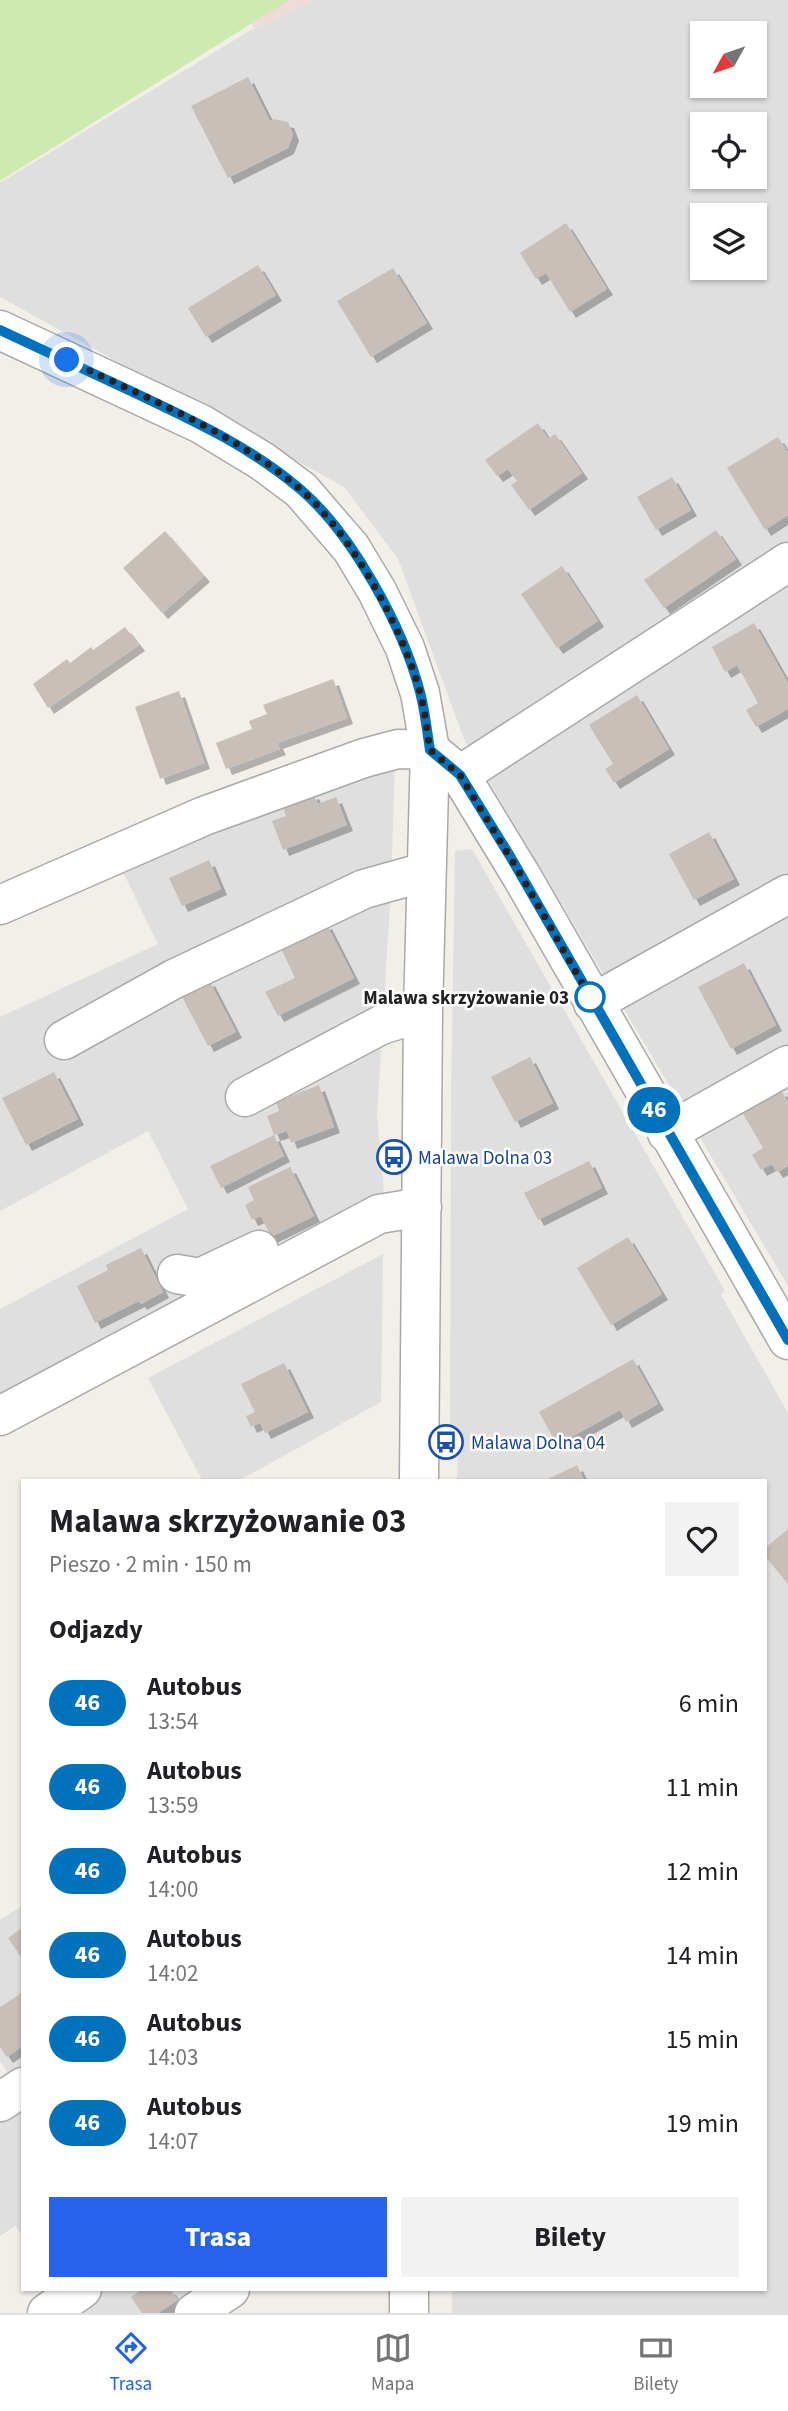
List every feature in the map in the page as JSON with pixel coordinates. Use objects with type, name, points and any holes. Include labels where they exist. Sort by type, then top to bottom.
[{"type":"street","points":[[0,330],[201,424],[262,461],[301,490],[351,548],[405,648],[417,682],[430,750],[422,1012],[423,1196],[419,1479]]},
{"type":"street","points":[[460,775],[788,562]]},
{"type":"street","points":[[0,905],[204,816],[351,762],[398,749],[430,750],[460,775],[522,877],[667,1133],[787,1337]]},
{"type":"street","points":[[64,1041],[174,979],[364,889],[425,872]]},
{"type":"street","points":[[593,1003],[788,894]]},
{"type":"street","points":[[245,1097],[381,1025],[422,1012]]},
{"type":"street","points":[[667,1133],[788,1065]]},
{"type":"street","points":[[177,1274],[200,1279],[375,1194],[423,1196]]},
{"type":"street","points":[[0,1416],[379,1214],[423,1196]]},
{"type":"street","points":[[0,2102],[21,2088]]},
{"type":"street","points":[[47,2313],[79,2291]]},
{"type":"street","points":[[194,2313],[227,2291]]},
{"type":"street","points":[[408,2291],[408,2313]]},
{"type":"shaded area","points":[[237,0],[312,0],[254,28]]},
{"type":"shaded area","points":[[312,0],[788,0],[788,1286],[464,739],[398,559],[344,487],[0,297],[0,183],[254,28]]},
{"type":"shaded area","points":[[395,763],[391,887],[377,1115],[385,1204],[0,1403],[0,1309],[188,1209],[148,1131],[0,1211],[0,1017],[158,944],[117,860]]},
{"type":"shaded area","points":[[472,849],[725,1291],[721,1295],[788,1413],[788,2313],[452,2313],[452,2291],[767,2291],[767,1479],[457,1479],[458,1447],[450,1450],[455,851]]},
{"type":"shaded area","points":[[383,1254],[381,1402],[242,1479],[201,1479],[148,1378]]},
{"type":"shaded area","points":[[21,1906],[21,2068],[10,2076],[0,2061],[0,1920]]},
{"type":"shaded area","points":[[21,2101],[21,2234],[15,2226],[0,2236],[0,2115]]},
{"type":"shaded area","points":[[57,2291],[205,2291],[172,2313],[30,2313]]},
{"type":"green space","points":[[0,0],[289,0],[0,181]]},
{"type":"building","points":[[248,77],[270,121],[274,119],[288,122],[293,135],[288,148],[228,178],[191,106]]},
{"type":"building","points":[[566,223],[607,289],[570,312],[546,273],[536,279],[520,253]]},
{"type":"building","points":[[258,265],[276,295],[206,337],[188,308]]},
{"type":"building","points":[[393,268],[427,323],[371,357],[337,301]]},
{"type":"building","points":[[538,423],[548,439],[555,434],[582,473],[529,510],[511,485],[517,481],[508,469],[497,476],[485,460]]},
{"type":"building","points":[[778,437],[788,453],[788,515],[765,530],[727,468]]},
{"type":"building","points":[[672,477],[691,510],[656,530],[637,497]]},
{"type":"building","points":[[716,530],[736,559],[664,608],[644,580]]},
{"type":"building","points":[[165,531],[204,576],[162,613],[123,568]]},
{"type":"building","points":[[562,566],[598,621],[557,648],[521,594]]},
{"type":"building","points":[[754,623],[788,683],[788,709],[756,727],[746,710],[758,703],[737,665],[725,672],[712,647]]},
{"type":"building","points":[[125,627],[139,645],[48,708],[33,684],[67,659],[70,663]]},
{"type":"building","points":[[333,679],[347,718],[277,743],[280,749],[226,769],[216,743],[252,729],[249,721],[267,714],[263,705]]},
{"type":"building","points":[[179,691],[204,763],[160,779],[135,707]]},
{"type":"building","points":[[637,695],[669,749],[614,783],[605,769],[613,764],[589,725]]},
{"type":"building","points":[[313,793],[318,804],[336,797],[347,825],[283,850],[272,821],[286,816],[282,805]]},
{"type":"building","points":[[709,832],[734,879],[694,900],[669,854]]},
{"type":"building","points":[[209,860],[221,889],[182,906],[169,878]]},
{"type":"building","points":[[326,923],[354,978],[278,1016],[265,992],[295,978],[280,946]]},
{"type":"building","points":[[744,963],[776,1025],[731,1049],[698,987]]},
{"type":"building","points":[[209,980],[236,1032],[208,1046],[181,995]]},
{"type":"building","points":[[530,1057],[553,1103],[515,1122],[491,1077]]},
{"type":"building","points":[[54,1072],[78,1119],[26,1145],[2,1098]]},
{"type":"building","points":[[319,1085],[334,1127],[291,1143],[287,1131],[274,1135],[267,1116],[279,1111],[276,1102]]},
{"type":"building","points":[[781,1090],[788,1102],[788,1166],[777,1172],[772,1164],[761,1170],[752,1155],[763,1148],[742,1112]]},
{"type":"building","points":[[274,1135],[284,1156],[221,1188],[210,1166]]},
{"type":"building","points":[[589,1161],[602,1188],[538,1220],[524,1193]]},
{"type":"building","points":[[290,1167],[314,1216],[271,1237],[261,1216],[252,1220],[245,1205],[254,1200],[248,1187]]},
{"type":"building","points":[[628,1237],[662,1294],[611,1325],[577,1268]]},
{"type":"building","points":[[141,1248],[163,1292],[95,1323],[77,1286],[108,1270],[106,1265]]},
{"type":"building","points":[[633,1359],[658,1404],[626,1422],[620,1410],[557,1445],[539,1412]]},
{"type":"building","points":[[284,1363],[308,1412],[265,1433],[260,1423],[251,1427],[246,1416],[255,1412],[241,1384]]},
{"type":"building","points":[[577,1465],[584,1479],[548,1479]]},
{"type":"building","points":[[788,1529],[788,1584],[767,1558],[767,1546]]},
{"type":"building","points":[[21,1928],[21,1957],[8,1938]]},
{"type":"building","points":[[21,1993],[21,2047],[7,2057],[0,2047],[0,2007]]},
{"type":"building","points":[[139,2291],[171,2291],[178,2300],[158,2313],[142,2313],[131,2297]]},
{"type":"bus line","name":"46","points":[[0,330],[201,424],[242,448],[301,490],[351,548],[405,648],[420,693],[430,750],[460,775],[510,856],[788,1340]]},
{"type":"place","name":"Malawa skrzyżowanie 03","points":[[590,997]]},
{"type":"place","name":"Malawa Dolna 03","points":[[394,1157]]},
{"type":"place","name":"Malawa Dolna 04","points":[[446,1442]]},
{"type":"route","points":[[67,360],[201,424],[242,448],[301,490],[326,517],[351,548],[405,648],[420,693],[430,750],[460,775],[590,997]]}]
